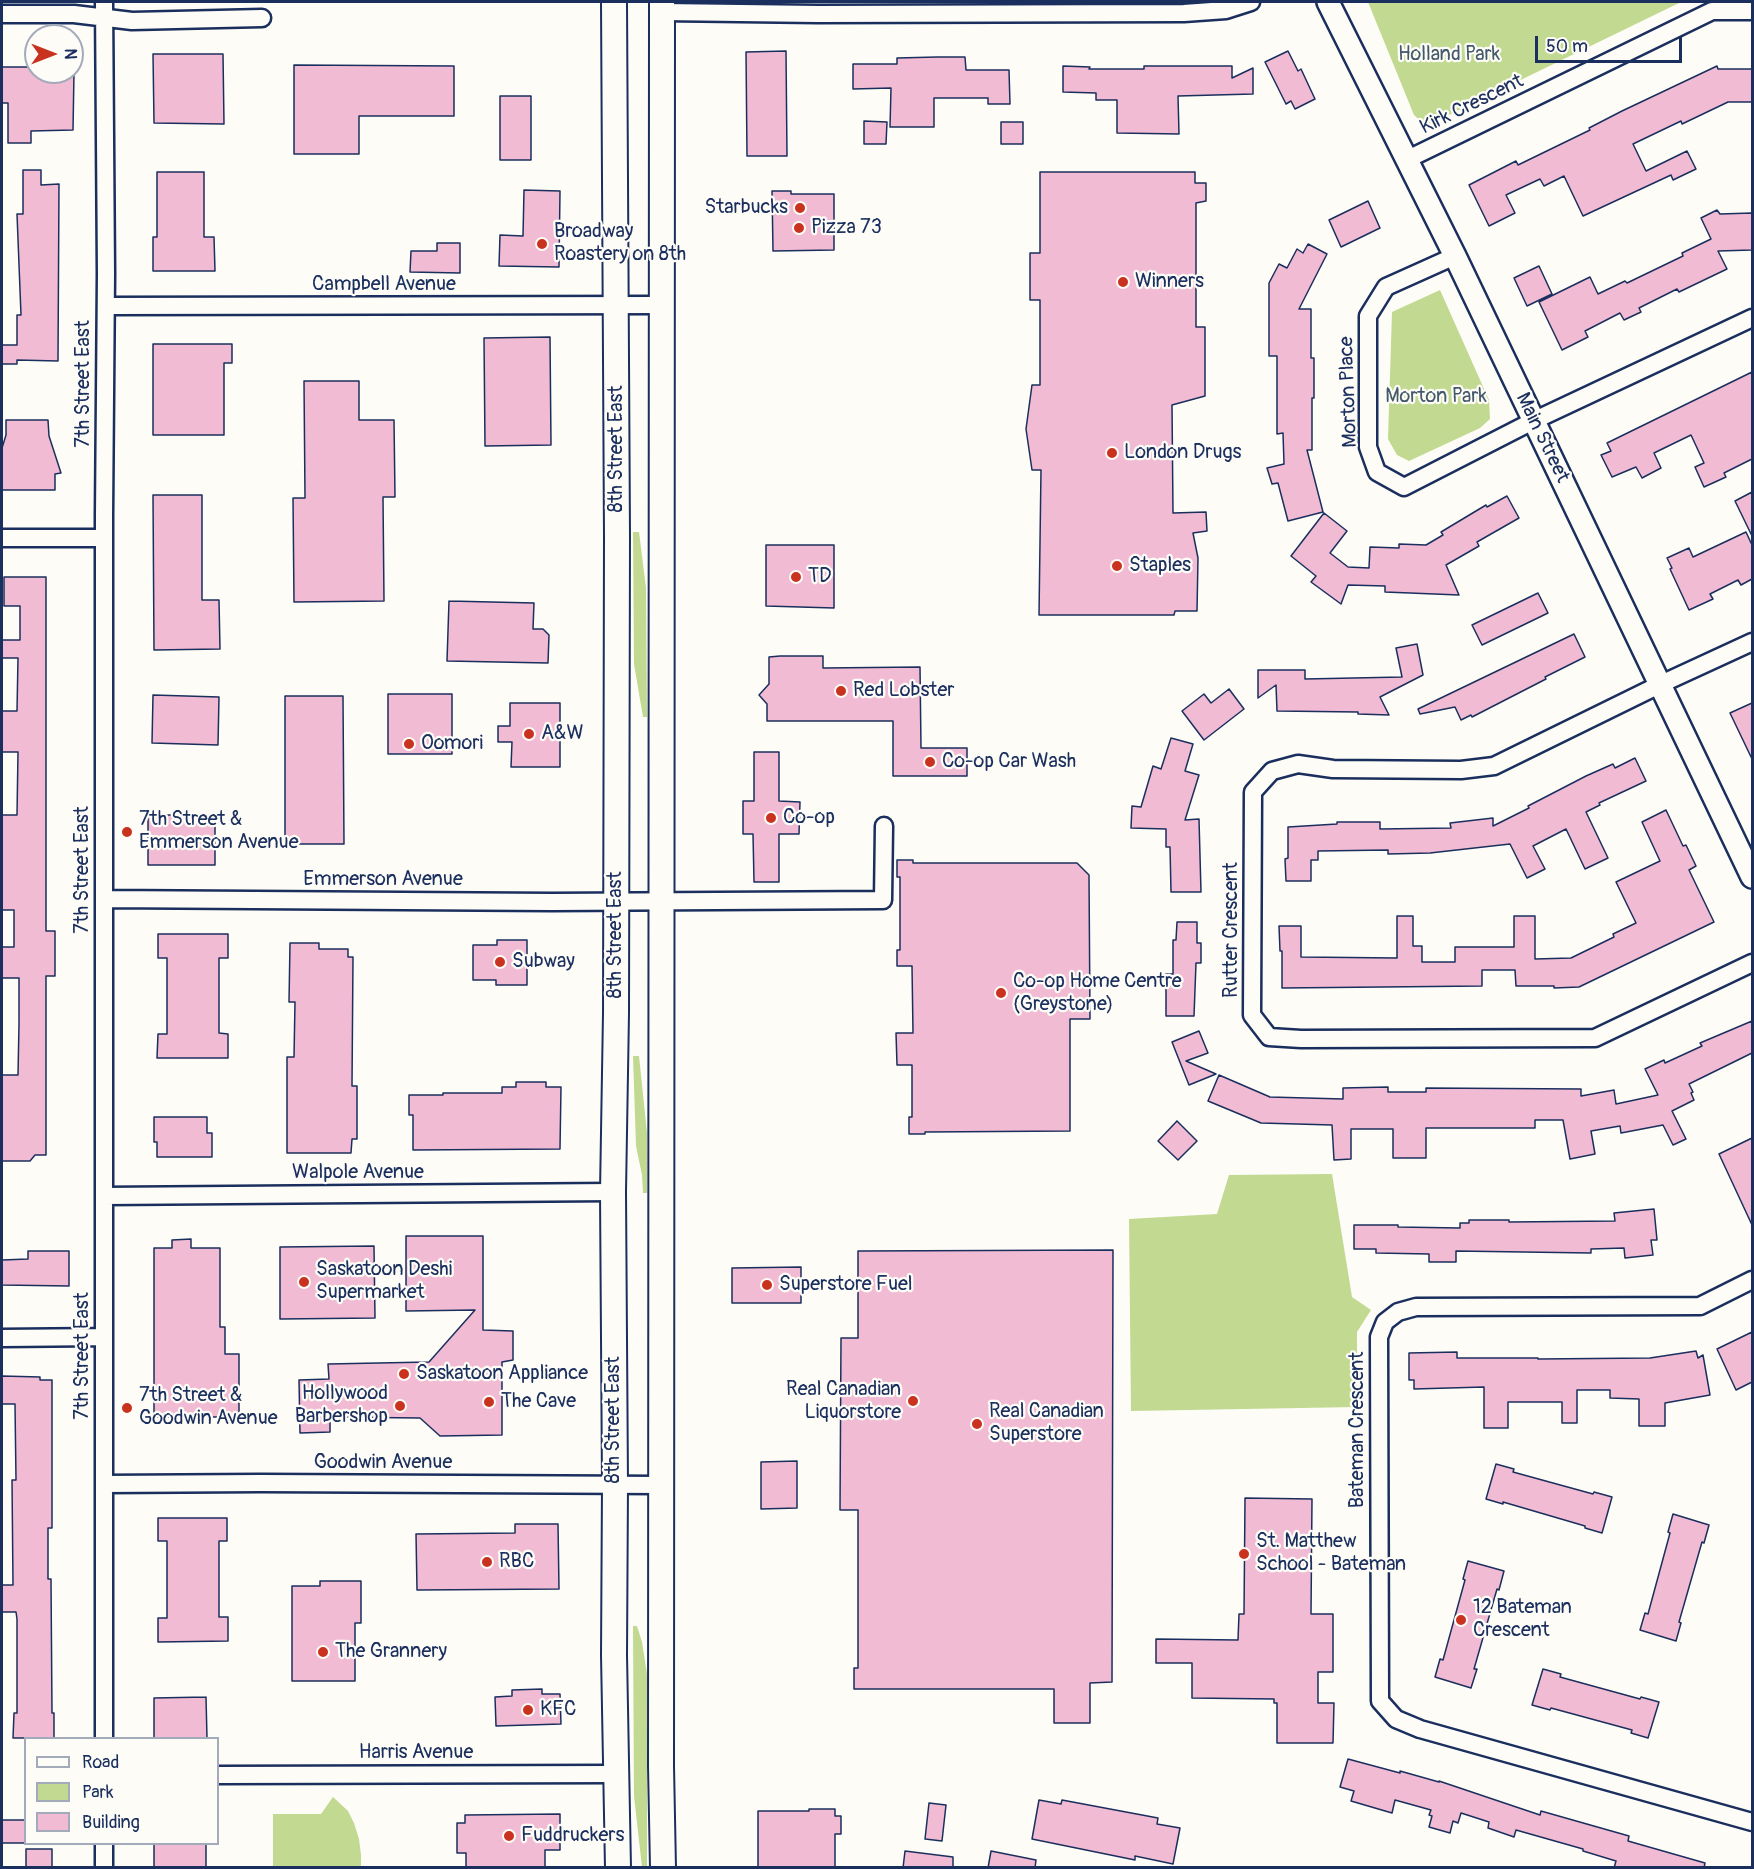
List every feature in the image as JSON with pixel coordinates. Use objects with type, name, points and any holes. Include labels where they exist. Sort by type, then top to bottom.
[{"type":"main road","name":"8th Street East","points":[[614,2],[617,306],[617,901],[613,1192],[614,1655],[618,1868]]},
{"type":"main road","points":[[662,7],[661,1766],[663,1868]]},
{"type":"street","points":[[662,7],[819,14],[1184,14],[1226,10],[1251,2]]},
{"type":"street","name":"Main Street","points":[[1328,2],[1408,159],[1752,877]]},
{"type":"street","points":[[2,15],[74,15],[104,9],[132,21],[262,18]]},
{"type":"street","name":"7th Street East","points":[[104,9],[106,306],[104,1737]]},
{"type":"street","name":"Kirk Crescent","points":[[1408,159],[1712,11],[1752,11]]},
{"type":"street","name":"Morton Place","points":[[1455,256],[1386,287],[1368,316],[1368,447],[1377,472],[1404,487],[1533,421]]},
{"type":"street","name":"Campbell Avenue","points":[[106,306],[662,305]]},
{"type":"street","points":[[1533,421],[1752,318]]},
{"type":"street","points":[[2,538],[104,538]]},
{"type":"street","name":"Rutter Crescent","points":[[1752,642],[1494,766],[1461,770],[1345,769],[1298,764],[1272,771],[1253,792],[1252,1015],[1269,1036],[1301,1039],[1595,1038],[1752,963]]},
{"type":"street","name":"Emmerson Avenue","points":[[104,899],[883,900],[884,826]]},
{"type":"street","name":"Walpole Avenue","points":[[104,1196],[613,1192]]},
{"type":"street","name":"Bateman Crescent","points":[[1752,1280],[1700,1306],[1416,1307],[1398,1312],[1385,1322],[1378,1337],[1380,1701],[1395,1719],[1420,1729],[1752,1822]]},
{"type":"street","points":[[2,1338],[104,1337]]},
{"type":"street","name":"Goodwin Avenue","points":[[104,1484],[661,1485]]},
{"type":"street","name":"Harris Avenue","points":[[219,1775],[615,1774]]},
{"type":"street","points":[[104,1845],[104,1868]]},
{"type":"green space","name":"Holland Park","points":[[1368,2],[1679,3],[1426,126],[1414,115]]},
{"type":"green space","name":"Morton Park","points":[[1440,290],[1489,400],[1490,419],[1480,428],[1409,461],[1397,455],[1388,439],[1392,312]]},
{"type":"green space","points":[[633,532],[639,532],[646,588],[647,717],[643,717],[634,664]]},
{"type":"green space","points":[[633,1056],[639,1056],[647,1133],[647,1193],[643,1193],[636,1146]]},
{"type":"green space","points":[[1332,1174],[1352,1297],[1371,1310],[1357,1332],[1357,1407],[1131,1411],[1129,1219],[1217,1214],[1229,1175]]},
{"type":"green space","points":[[633,1626],[637,1626],[642,1642],[647,1674],[647,1867],[642,1867],[634,1796]]},
{"type":"green space","points":[[333,1797],[348,1811],[354,1823],[359,1839],[361,1867],[273,1867],[273,1814],[321,1814]]},
{"type":"building","points":[[786,51],[787,156],[747,156],[746,52]]},
{"type":"building","points":[[1288,51],[1298,71],[1301,69],[1315,99],[1295,109],[1291,101],[1286,104],[1265,62]]},
{"type":"building","points":[[153,54],[223,54],[224,124],[154,123]]},
{"type":"building","points":[[965,57],[966,70],[1009,70],[1010,104],[988,104],[988,98],[934,98],[934,127],[890,127],[891,88],[853,89],[853,64],[897,64],[897,58]]},
{"type":"building","points":[[294,65],[454,66],[454,116],[359,116],[359,154],[294,154]]},
{"type":"building","points":[[1063,66],[1090,67],[1089,69],[1144,69],[1144,66],[1232,66],[1232,78],[1253,68],[1253,94],[1178,96],[1179,134],[1117,133],[1117,100],[1096,100],[1096,93],[1063,92]]},
{"type":"building","points":[[1717,66],[1718,69],[1752,69],[1752,102],[1728,102],[1633,144],[1646,171],[1687,151],[1696,169],[1673,180],[1671,175],[1583,216],[1564,176],[1544,186],[1540,179],[1506,195],[1515,213],[1489,226],[1469,185],[1516,161],[1518,165],[1590,130],[1589,128],[1622,111]]},
{"type":"building","points":[[2,67],[24,67],[24,84],[74,84],[73,130],[31,131],[31,143],[8,143],[8,103],[2,103]]},
{"type":"building","points":[[500,96],[531,96],[531,160],[500,160]]},
{"type":"building","points":[[864,121],[887,122],[886,144],[864,144]]},
{"type":"building","points":[[1001,122],[1023,122],[1023,144],[1001,144]]},
{"type":"building","points":[[23,170],[41,170],[41,185],[59,184],[58,361],[17,360],[17,364],[2,364],[2,345],[17,345],[17,315],[21,315],[17,214],[23,214]]},
{"type":"building","points":[[157,172],[204,172],[204,237],[214,237],[215,271],[153,271],[153,237],[157,237]]},
{"type":"building","points":[[1040,172],[1195,172],[1195,183],[1206,183],[1206,201],[1196,203],[1196,327],[1205,327],[1205,396],[1172,405],[1173,513],[1206,512],[1207,531],[1193,533],[1198,558],[1197,611],[1175,611],[1174,615],[1039,615],[1041,470],[1032,470],[1026,429],[1032,385],[1040,385],[1040,300],[1030,300],[1030,253],[1040,253]]},
{"type":"building","points":[[524,190],[560,191],[559,267],[499,266],[500,235],[523,236]]},
{"type":"building","points":[[772,191],[791,191],[791,194],[834,194],[834,250],[773,251]]},
{"type":"building","points":[[1368,201],[1380,228],[1341,247],[1329,220]]},
{"type":"building","points":[[1717,210],[1720,214],[1752,213],[1752,250],[1718,251],[1727,269],[1679,292],[1677,289],[1639,308],[1641,312],[1624,320],[1620,313],[1585,331],[1588,337],[1562,350],[1539,302],[1590,277],[1598,294],[1683,256],[1682,253],[1711,239],[1701,218]]},
{"type":"building","points":[[437,243],[460,243],[460,273],[410,272],[411,251],[437,251]]},
{"type":"building","points":[[1308,244],[1327,254],[1299,309],[1311,309],[1314,398],[1312,398],[1312,450],[1307,450],[1323,512],[1288,521],[1278,483],[1272,484],[1267,468],[1284,464],[1283,433],[1277,434],[1277,356],[1269,356],[1269,283],[1279,264],[1287,268],[1297,249],[1303,253]]},
{"type":"building","points":[[1539,266],[1552,294],[1527,306],[1514,278]]},
{"type":"building","points":[[550,337],[551,445],[485,446],[484,338]]},
{"type":"building","points":[[153,344],[232,344],[232,363],[224,363],[224,435],[153,435]]},
{"type":"building","points":[[1752,372],[1752,459],[1724,473],[1726,477],[1704,487],[1695,467],[1704,463],[1691,435],[1654,453],[1661,468],[1642,478],[1636,467],[1612,477],[1601,455],[1611,451],[1607,443]]},
{"type":"building","points":[[304,381],[359,381],[359,420],[394,420],[395,497],[383,497],[384,601],[294,602],[293,498],[305,498]]},
{"type":"building","points":[[6,420],[48,420],[49,436],[61,473],[55,474],[55,490],[2,490],[2,448],[6,435]]},
{"type":"building","points":[[1752,492],[1752,536],[1735,501]]},
{"type":"building","points":[[153,495],[202,495],[202,600],[219,600],[220,649],[154,650]]},
{"type":"building","points":[[1507,496],[1519,518],[1477,542],[1479,546],[1446,565],[1459,595],[1385,592],[1385,586],[1348,585],[1341,604],[1311,582],[1316,576],[1291,556],[1324,513],[1347,531],[1330,553],[1348,567],[1369,568],[1370,547],[1399,548],[1399,544],[1426,545],[1443,535],[1441,532],[1486,505],[1487,507]]},
{"type":"building","points":[[1746,532],[1752,545],[1752,579],[1741,585],[1738,580],[1710,594],[1713,599],[1689,610],[1667,558],[1689,548],[1693,557]]},
{"type":"building","name":"TD","points":[[766,545],[834,545],[834,608],[766,606]]},
{"type":"building","points":[[4,577],[46,577],[46,931],[55,931],[55,976],[46,976],[46,1155],[35,1155],[30,1161],[2,1161],[2,1075],[18,1075],[19,1024],[19,978],[2,978],[2,947],[14,947],[14,910],[2,910],[2,815],[17,815],[18,752],[2,752],[2,711],[17,711],[18,658],[2,658],[2,640],[20,640],[20,606],[4,606]]},
{"type":"building","points":[[1538,593],[1548,613],[1482,645],[1472,625]]},
{"type":"building","points":[[449,601],[534,603],[533,629],[543,629],[549,635],[548,663],[447,661]]},
{"type":"building","points":[[1574,634],[1585,657],[1545,677],[1546,679],[1472,717],[1471,715],[1461,720],[1455,707],[1420,714],[1418,709]]},
{"type":"building","points":[[1417,644],[1423,675],[1380,697],[1389,715],[1358,714],[1358,712],[1277,711],[1276,685],[1258,698],[1258,670],[1305,670],[1305,679],[1402,677],[1396,648]]},
{"type":"building","name":"Red Lobster","points":[[823,656],[823,668],[920,667],[921,748],[967,748],[967,776],[893,776],[893,721],[767,721],[767,704],[759,695],[769,684],[769,657]]},
{"type":"building","points":[[1229,689],[1244,709],[1204,740],[1182,711],[1204,694],[1211,703]]},
{"type":"building","points":[[388,694],[452,694],[452,754],[388,754]]},
{"type":"building","points":[[153,695],[219,697],[218,745],[152,743]]},
{"type":"building","points":[[285,696],[343,696],[344,844],[285,844]]},
{"type":"building","name":"A&W","points":[[510,703],[560,703],[560,767],[511,767],[512,742],[498,742],[498,726],[510,726]]},
{"type":"building","points":[[1752,703],[1752,759],[1730,713]]},
{"type":"building","points":[[1171,738],[1193,744],[1185,771],[1199,775],[1185,820],[1199,819],[1201,892],[1171,892],[1170,847],[1166,847],[1166,829],[1131,828],[1132,806],[1141,807],[1153,766],[1161,769]]},
{"type":"building","points":[[754,752],[779,752],[779,801],[800,802],[799,834],[779,834],[779,882],[754,882],[753,834],[743,834],[743,801],[754,801]]},
{"type":"building","points":[[1635,758],[1646,781],[1599,803],[1600,805],[1586,812],[1608,858],[1585,869],[1566,829],[1533,846],[1545,869],[1527,878],[1510,844],[1430,853],[1388,854],[1388,850],[1318,851],[1318,860],[1311,860],[1311,881],[1286,881],[1285,859],[1288,858],[1288,827],[1337,824],[1337,822],[1380,822],[1380,829],[1451,828],[1450,823],[1493,818],[1493,826],[1586,776],[1613,764],[1615,768]]},
{"type":"building","points":[[1666,810],[1683,846],[1686,845],[1696,866],[1689,870],[1714,922],[1579,987],[1516,986],[1515,970],[1482,970],[1482,986],[1282,988],[1279,926],[1301,926],[1301,957],[1397,958],[1397,916],[1413,916],[1413,946],[1422,946],[1422,962],[1455,962],[1455,947],[1514,947],[1514,916],[1535,916],[1535,959],[1571,958],[1614,937],[1613,934],[1636,923],[1616,882],[1660,861],[1642,822]]},
{"type":"building","points":[[148,815],[215,815],[215,865],[148,865]]},
{"type":"building","name":"Co-op Home Centre (Greystone)","points":[[897,860],[913,860],[913,863],[1077,863],[1089,875],[1090,1019],[1070,1019],[1070,1131],[909,1134],[909,1117],[912,1117],[912,1065],[897,1065],[896,1033],[913,1033],[912,966],[897,966],[897,950],[900,950],[900,877],[897,877]]},
{"type":"building","points":[[1177,922],[1197,922],[1197,943],[1201,943],[1201,963],[1196,963],[1194,1016],[1166,1016],[1166,974],[1173,974],[1173,940],[1176,940]]},
{"type":"building","points":[[158,934],[228,934],[228,958],[219,958],[219,1033],[228,1034],[228,1058],[157,1058],[158,1034],[167,1034],[167,958],[158,958]]},
{"type":"building","name":"Subway","points":[[497,940],[527,940],[527,985],[496,985],[496,980],[473,980],[473,945],[497,945]]},
{"type":"building","points":[[290,943],[319,943],[319,949],[348,949],[348,957],[353,957],[352,1086],[357,1086],[357,1139],[352,1139],[351,1153],[287,1153],[287,1057],[294,1057],[295,1002],[289,1002]]},
{"type":"building","points":[[1752,1021],[1752,1053],[1689,1084],[1694,1100],[1672,1111],[1686,1139],[1673,1145],[1663,1125],[1621,1133],[1620,1126],[1591,1131],[1595,1154],[1570,1159],[1563,1120],[1535,1120],[1535,1128],[1426,1128],[1426,1158],[1393,1158],[1393,1129],[1351,1129],[1351,1159],[1334,1160],[1332,1125],[1261,1123],[1208,1101],[1219,1075],[1270,1097],[1343,1099],[1343,1088],[1388,1087],[1388,1092],[1426,1092],[1426,1088],[1581,1089],[1581,1096],[1614,1090],[1616,1104],[1658,1095],[1645,1069],[1664,1060],[1665,1063],[1702,1046],[1700,1043]]},
{"type":"building","points":[[1199,1031],[1208,1053],[1186,1061],[1216,1074],[1189,1085],[1172,1042]]},
{"type":"building","points":[[516,1082],[546,1082],[546,1087],[561,1087],[560,1149],[413,1150],[413,1115],[409,1115],[409,1095],[502,1093],[502,1087],[516,1087]]},
{"type":"building","points":[[154,1117],[207,1117],[207,1133],[212,1133],[212,1157],[157,1157],[157,1142],[154,1142]]},
{"type":"building","points":[[1177,1121],[1197,1141],[1178,1160],[1158,1141]]},
{"type":"building","points":[[1752,1138],[1752,1225],[1719,1154]]},
{"type":"building","points":[[1654,1209],[1657,1240],[1651,1240],[1653,1255],[1625,1258],[1624,1248],[1591,1249],[1591,1253],[1456,1251],[1456,1262],[1429,1262],[1429,1254],[1376,1253],[1376,1249],[1354,1249],[1354,1225],[1460,1228],[1460,1223],[1469,1223],[1469,1220],[1615,1221],[1614,1213]]},
{"type":"building","points":[[406,1236],[483,1236],[483,1330],[513,1331],[513,1360],[502,1362],[502,1435],[440,1436],[420,1418],[330,1417],[330,1432],[300,1433],[299,1380],[329,1379],[328,1364],[429,1362],[475,1310],[406,1311]]},
{"type":"building","points":[[191,1239],[191,1248],[220,1248],[220,1327],[225,1327],[225,1354],[239,1354],[239,1417],[154,1417],[154,1248],[172,1248],[172,1240]]},
{"type":"building","points":[[374,1246],[375,1318],[280,1319],[280,1247]]},
{"type":"building","name":"Real Canadian Superstore","points":[[1113,1250],[1112,1682],[1090,1683],[1090,1723],[1054,1723],[1054,1689],[854,1689],[854,1668],[858,1668],[858,1510],[840,1510],[841,1338],[858,1338],[858,1251]]},
{"type":"building","points":[[28,1251],[69,1251],[69,1286],[2,1285],[2,1260],[28,1259]]},
{"type":"building","name":"Superstore Fuel","points":[[801,1267],[801,1303],[732,1303],[732,1268]]},
{"type":"building","points":[[1752,1332],[1752,1382],[1736,1390],[1717,1349]]},
{"type":"building","points":[[1696,1351],[1698,1358],[1703,1355],[1710,1395],[1665,1403],[1665,1426],[1639,1426],[1639,1399],[1610,1398],[1610,1390],[1577,1390],[1577,1423],[1562,1423],[1562,1402],[1508,1402],[1508,1428],[1484,1428],[1484,1387],[1414,1389],[1414,1380],[1409,1380],[1409,1353],[1457,1352],[1457,1358],[1538,1359],[1650,1358]]},
{"type":"building","points":[[2,1376],[40,1377],[40,1380],[52,1380],[52,1528],[48,1528],[48,1579],[51,1579],[54,1737],[13,1738],[14,1713],[17,1713],[17,1619],[16,1612],[2,1612],[2,1585],[13,1585],[12,1480],[16,1480],[15,1404],[2,1404]]},
{"type":"building","points":[[797,1461],[797,1508],[761,1509],[761,1462]]},
{"type":"building","points":[[1496,1464],[1514,1469],[1513,1472],[1612,1497],[1602,1533],[1585,1528],[1585,1526],[1486,1499]]},
{"type":"building","points":[[1245,1498],[1312,1499],[1311,1614],[1333,1614],[1333,1672],[1318,1672],[1318,1703],[1334,1703],[1333,1743],[1277,1743],[1277,1703],[1274,1703],[1274,1699],[1192,1698],[1192,1663],[1156,1663],[1156,1639],[1238,1640],[1239,1614],[1244,1614]]},
{"type":"building","points":[[1673,1514],[1709,1525],[1679,1622],[1681,1623],[1676,1641],[1640,1630],[1645,1613],[1648,1614]]},
{"type":"building","points":[[158,1518],[227,1518],[227,1541],[219,1541],[219,1617],[228,1617],[228,1641],[158,1642],[158,1618],[167,1618],[167,1541],[158,1541]]},
{"type":"building","name":"RBC","points":[[515,1524],[558,1524],[559,1589],[417,1590],[416,1534],[515,1533]]},
{"type":"building","points":[[1468,1561],[1504,1571],[1474,1669],[1477,1669],[1471,1688],[1435,1677],[1440,1659],[1443,1660]]},
{"type":"building","name":"The Grannery","points":[[320,1581],[361,1581],[361,1623],[355,1623],[355,1681],[292,1681],[292,1586],[320,1586]]},
{"type":"building","points":[[1543,1669],[1561,1674],[1560,1677],[1659,1702],[1648,1738],[1631,1733],[1632,1730],[1532,1705]]},
{"type":"building","name":"KFC","points":[[542,1689],[542,1694],[560,1694],[561,1724],[496,1726],[495,1697],[512,1696],[512,1690]]},
{"type":"building","points":[[206,1697],[207,1737],[154,1737],[154,1698]]},
{"type":"building","points":[[1348,1759],[1439,1781],[1540,1815],[1541,1811],[1629,1836],[1628,1841],[1705,1863],[1704,1868],[1614,1868],[1616,1861],[1583,1851],[1583,1849],[1516,1830],[1514,1837],[1488,1828],[1489,1822],[1461,1813],[1458,1823],[1453,1821],[1450,1833],[1429,1827],[1431,1810],[1395,1800],[1392,1813],[1351,1801],[1354,1791],[1340,1787]]},
{"type":"building","points":[[1039,1800],[1061,1804],[1062,1800],[1158,1818],[1157,1824],[1180,1828],[1173,1864],[1135,1856],[1135,1860],[1032,1839]]},
{"type":"building","points":[[929,1803],[946,1805],[942,1841],[925,1839]]},
{"type":"building","points":[[809,1809],[835,1809],[835,1816],[841,1816],[841,1834],[835,1834],[835,1868],[758,1868],[758,1811],[809,1811]]},
{"type":"building","name":"Fuddruckers","points":[[560,1814],[560,1850],[545,1850],[545,1868],[466,1868],[466,1853],[457,1853],[457,1823],[465,1823],[465,1815]]},
{"type":"building","points":[[2,1820],[24,1820],[24,1843],[2,1843]]},
{"type":"building","points":[[154,1845],[206,1845],[206,1868],[154,1868]]},
{"type":"building","points":[[26,1849],[52,1849],[52,1868],[26,1868]]},
{"type":"building","points":[[905,1851],[953,1857],[953,1868],[903,1868]]},
{"type":"building","points":[[991,1851],[1036,1860],[1035,1868],[988,1868]]},
{"type":"place","name":"Starbucks","points":[[800,208]]},
{"type":"place","name":"Pizza 73","points":[[799,228]]},
{"type":"place","name":"Broadway Roastery on 8th","points":[[542,244]]},
{"type":"place","name":"Winners","points":[[1123,282]]},
{"type":"place","name":"London Drugs","points":[[1112,453]]},
{"type":"place","name":"Staples","points":[[1117,566]]},
{"type":"place","name":"TD","points":[[796,577]]},
{"type":"place","name":"Red Lobster","points":[[841,691]]},
{"type":"place","name":"A&W","points":[[529,734]]},
{"type":"place","name":"Oomori","points":[[409,744]]},
{"type":"place","name":"Co-op Car Wash","points":[[930,762]]},
{"type":"place","name":"Co-op","points":[[771,818]]},
{"type":"place","name":"7th Street & Emmerson Avenue","points":[[127,832]]},
{"type":"place","name":"Subway","points":[[500,962]]},
{"type":"place","name":"Co-op Home Centre (Greystone)","points":[[1001,993]]},
{"type":"place","name":"Saskatoon Deshi Supermarket","points":[[304,1282]]},
{"type":"place","name":"Superstore Fuel","points":[[767,1285]]},
{"type":"place","name":"Saskatoon Appliance","points":[[404,1374]]},
{"type":"place","name":"Real Canadian Liquorstore","points":[[913,1401]]},
{"type":"place","name":"The Cave","points":[[489,1402]]},
{"type":"place","name":"Hollywood Barbershop","points":[[400,1406]]},
{"type":"place","name":"7th Street & Goodwin Avenue","points":[[127,1408]]},
{"type":"place","name":"Real Canadian Superstore","points":[[977,1424]]},
{"type":"place","name":"St. Matthew School - Bateman","points":[[1244,1554]]},
{"type":"place","name":"RBC","points":[[487,1562]]},
{"type":"place","name":"12 Bateman Crescent","points":[[1461,1620]]},
{"type":"place","name":"The Grannery","points":[[323,1652]]},
{"type":"place","name":"KFC","points":[[528,1710]]},
{"type":"place","name":"Fuddruckers","points":[[509,1836]]}]
